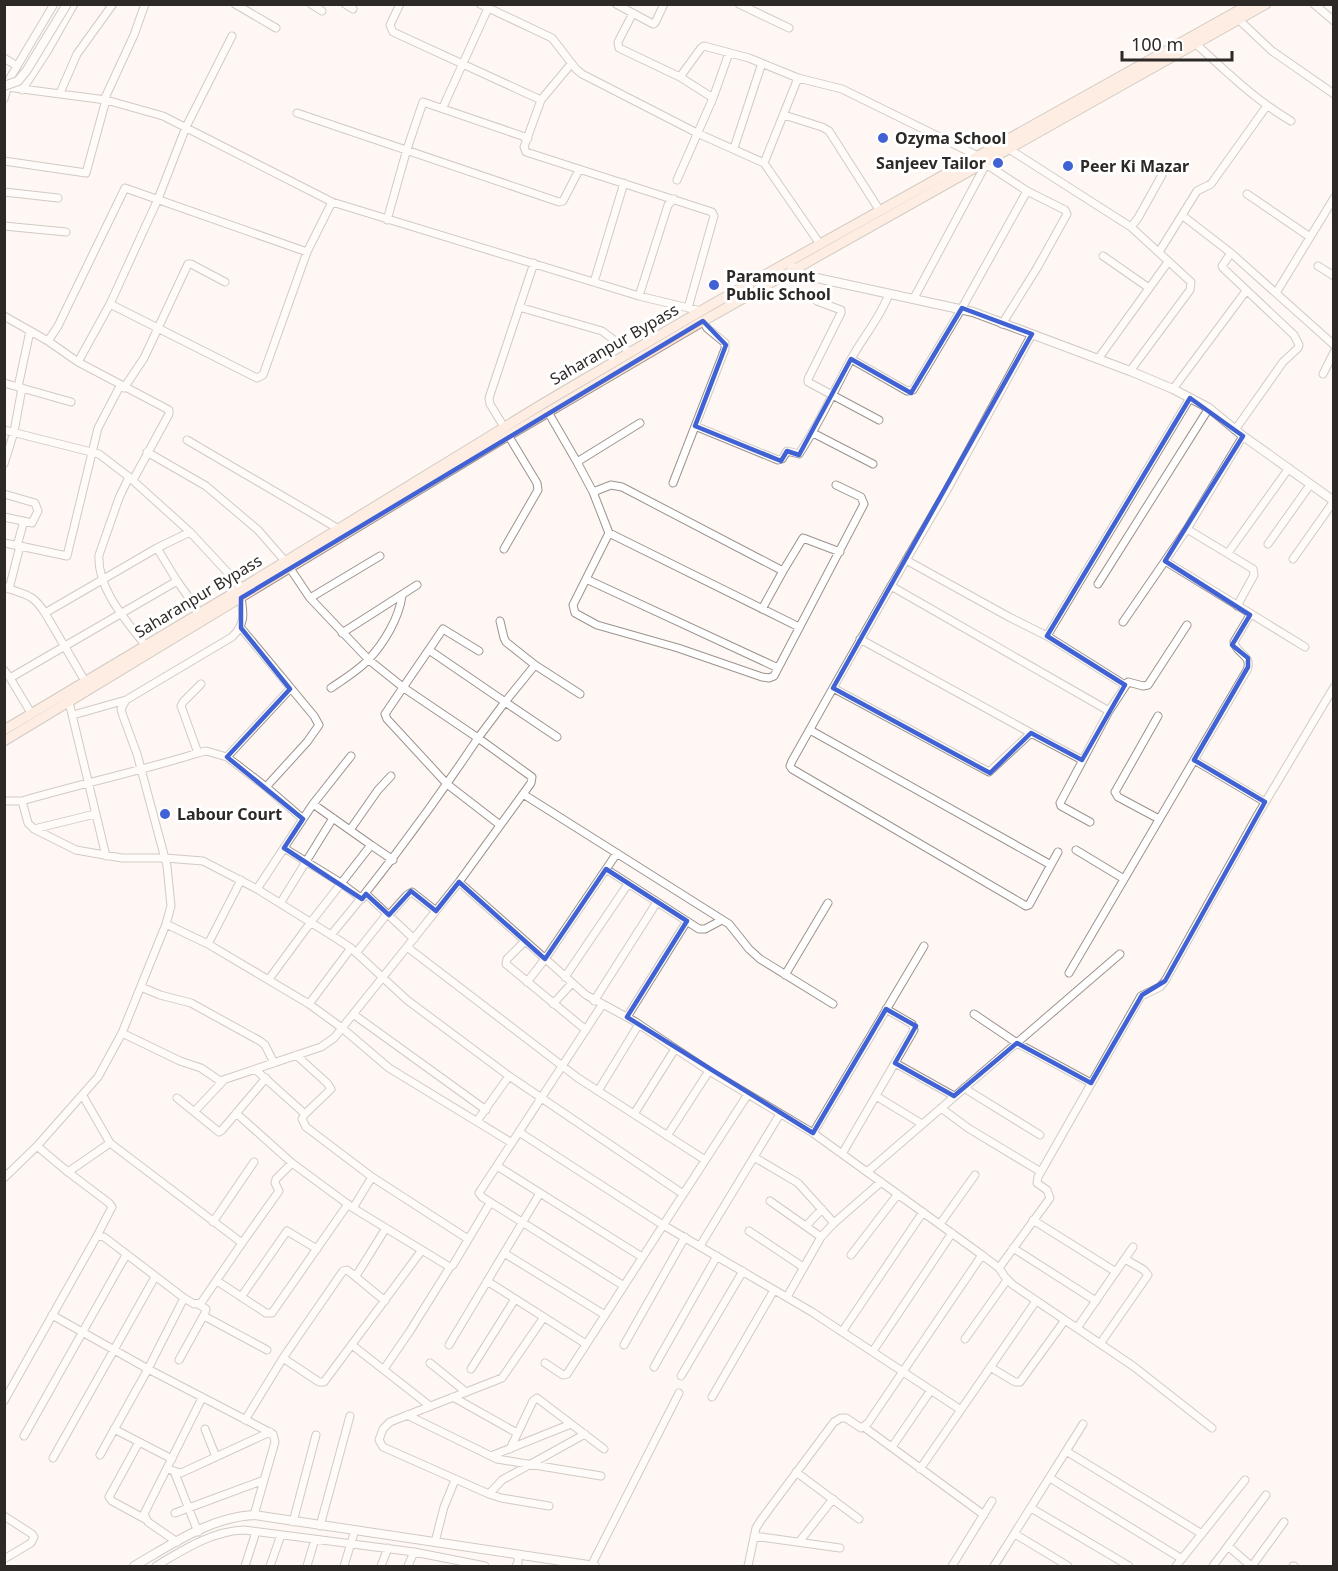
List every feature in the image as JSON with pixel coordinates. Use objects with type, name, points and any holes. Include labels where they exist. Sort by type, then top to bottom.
[{"type":"main road","name":"Saharanpur Bypass","points":[[4,730],[145,645],[242,593],[287,565],[337,528],[528,418],[630,352],[703,317],[792,266],[820,244],[1250,4]]},
{"type":"main road","points":[[792,266],[986,164],[1266,4]]},
{"type":"main road","points":[[528,418],[548,412],[703,317]]},
{"type":"main road","points":[[287,565],[506,431]]},
{"type":"main road","points":[[4,741],[242,593]]},
{"type":"street","points":[[4,99],[6,86],[54,4]]},
{"type":"street","points":[[6,86],[18,81],[27,70],[67,4]]},
{"type":"street","points":[[22,90],[74,4]]},
{"type":"street","points":[[60,93],[77,54],[113,4]]},
{"type":"street","points":[[4,161],[86,173],[105,100],[145,4]]},
{"type":"street","points":[[235,4],[276,28]]},
{"type":"street","points":[[311,4],[322,10]]},
{"type":"street","points":[[345,4],[352,9]]},
{"type":"street","points":[[400,4],[390,25],[393,32],[542,100]]},
{"type":"street","points":[[480,4],[489,6],[552,38],[571,64],[582,74],[764,163],[820,244]]},
{"type":"street","points":[[616,4],[651,24],[655,23],[664,4]]},
{"type":"street","points":[[739,4],[789,28]]},
{"type":"street","points":[[1314,4],[1334,21]]},
{"type":"street","points":[[443,107],[489,6]]},
{"type":"street","points":[[633,13],[618,46],[680,77],[713,98]]},
{"type":"street","points":[[1238,19],[1272,51],[1334,94]]},
{"type":"street","points":[[78,362],[110,304],[158,199],[186,127],[232,36]]},
{"type":"street","points":[[1196,44],[1266,107],[1291,121]]},
{"type":"street","points":[[680,77],[704,46],[762,63],[798,78],[842,89],[978,156]]},
{"type":"street","points":[[677,180],[713,98],[729,53]]},
{"type":"street","points":[[4,58],[17,66]]},
{"type":"street","points":[[734,148],[762,63]]},
{"type":"street","points":[[571,64],[542,100],[524,147],[526,152],[712,212],[714,216],[687,308]]},
{"type":"street","points":[[764,163],[798,78]]},
{"type":"street","points":[[6,86],[105,100],[163,116],[332,202],[639,296],[687,308],[703,317],[707,328],[726,345],[673,483]]},
{"type":"street","points":[[387,220],[421,104],[425,102],[443,107],[528,138]]},
{"type":"street","points":[[1160,252],[1197,191],[1211,184],[1266,107]]},
{"type":"street","points":[[297,112],[559,202],[563,201],[579,170]]},
{"type":"street","points":[[784,116],[829,131],[880,211]]},
{"type":"street","points":[[1009,149],[1131,227],[1191,282],[1192,287],[1166,325],[1130,370]]},
{"type":"street","points":[[914,298],[986,164],[1027,191],[1065,210],[1066,216],[1002,324]]},
{"type":"street","points":[[1131,227],[1162,175]]},
{"type":"street","points":[[594,282],[624,183]]},
{"type":"street","points":[[48,341],[63,316],[127,187],[307,252]]},
{"type":"street","points":[[851,359],[907,391],[911,391],[962,308],[1027,191]]},
{"type":"street","points":[[4,192],[58,198]]},
{"type":"street","points":[[1247,194],[1310,237]]},
{"type":"street","points":[[1276,293],[1334,198]]},
{"type":"street","points":[[639,296],[668,205],[674,199]]},
{"type":"street","points":[[110,304],[257,378],[260,377],[263,375],[307,252],[332,202]]},
{"type":"street","points":[[1183,216],[1231,253],[1334,345]]},
{"type":"street","points":[[4,226],[66,232]]},
{"type":"street","points":[[1231,253],[1222,267],[1294,335],[1299,345],[1283,363],[1235,430]]},
{"type":"street","points":[[1103,256],[1149,288]]},
{"type":"street","points":[[1098,358],[1168,262]]},
{"type":"street","points":[[504,549],[537,495],[538,486],[490,404],[489,398],[534,263]]},
{"type":"street","points":[[4,543],[67,556],[99,428],[122,387],[144,358],[188,264],[225,282]]},
{"type":"street","points":[[792,266],[803,275],[962,308],[1130,370],[1209,408],[1235,430],[1333,501],[1293,559]]},
{"type":"street","points":[[1318,266],[1334,276]]},
{"type":"street","points":[[1173,389],[1246,291]]},
{"type":"street","points":[[695,426],[778,460],[782,459],[787,451],[799,454],[834,395],[851,359],[884,308],[889,294]]},
{"type":"street","points":[[817,301],[841,310],[841,313],[808,379],[811,383],[879,420]]},
{"type":"street","points":[[519,307],[602,331],[630,352]]},
{"type":"street","points":[[4,316],[48,341],[78,362],[170,412],[119,498],[99,555],[103,580],[120,612],[145,645]]},
{"type":"street","points":[[4,464],[14,432],[30,331]]},
{"type":"street","points":[[1032,334],[947,490],[860,639],[790,766],[1026,906],[1058,852]]},
{"type":"street","points":[[1323,374],[1334,352]]},
{"type":"street","points":[[4,383],[71,402]]},
{"type":"street","points":[[1047,636],[1190,398]]},
{"type":"street","points":[[1098,584],[1209,408]]},
{"type":"street","points":[[548,412],[593,492],[609,533],[799,627]]},
{"type":"street","points":[[576,462],[640,423]]},
{"type":"street","points":[[4,430],[99,454],[131,479],[190,532],[242,593],[244,615],[241,628],[213,649],[126,700],[73,715]]},
{"type":"street","points":[[813,433],[873,464]]},
{"type":"street","points":[[1123,622],[1186,529],[1243,436]]},
{"type":"street","points":[[187,440],[337,528]]},
{"type":"street","points":[[122,1033],[180,1061],[201,1068],[216,1080],[223,1081],[321,1047],[334,1038],[414,939],[459,882],[531,783],[531,776],[404,688],[369,660],[310,598],[258,530],[206,486],[147,452]]},
{"type":"street","points":[[1228,553],[1289,468]]},
{"type":"street","points":[[593,492],[611,485],[622,488],[783,571]]},
{"type":"street","points":[[609,533],[573,609],[575,613],[597,625],[678,648],[767,678],[774,676],[864,502],[861,497],[836,485]]},
{"type":"street","points":[[1268,544],[1310,485]]},
{"type":"street","points":[[4,494],[37,504],[38,511],[33,522],[4,516]]},
{"type":"street","points":[[24,521],[7,587],[31,596],[38,602],[85,681]]},
{"type":"street","points":[[1186,529],[1228,553],[1254,572],[1238,606]]},
{"type":"street","points":[[45,613],[157,548],[190,532]]},
{"type":"street","points":[[762,609],[802,538],[840,552]]},
{"type":"street","points":[[157,548],[177,581],[201,613]]},
{"type":"street","points":[[310,598],[381,556]]},
{"type":"street","points":[[906,560],[1047,636],[1125,685]]},
{"type":"street","points":[[1165,561],[1305,647]]},
{"type":"street","points":[[586,579],[778,668]]},
{"type":"street","points":[[31,714],[6,673],[64,646],[177,581]]},
{"type":"street","points":[[342,633],[417,585]]},
{"type":"street","points":[[891,586],[1109,711]]},
{"type":"street","points":[[331,688],[369,660],[385,639],[402,596]]},
{"type":"street","points":[[1069,974],[1248,667],[1248,658],[1236,649],[1234,642],[1250,615]]},
{"type":"street","points":[[500,621],[506,642],[580,694]]},
{"type":"street","points":[[1090,822],[1061,806],[1060,803],[1125,685],[1131,682],[1147,686],[1187,625]]},
{"type":"street","points":[[241,628],[319,723],[319,727],[266,787]]},
{"type":"street","points":[[479,651],[445,628],[386,712],[386,717],[447,784],[500,825]]},
{"type":"street","points":[[860,639],[1082,760]]},
{"type":"street","points":[[429,650],[557,737]]},
{"type":"street","points":[[331,935],[393,860],[478,738],[535,664]]},
{"type":"street","points":[[198,753],[181,706],[201,684]]},
{"type":"street","points":[[999,1268],[1050,1196],[1047,1190],[1037,1183],[1041,1172],[1141,996],[1160,987],[1165,981],[1265,802],[1334,687]]},
{"type":"street","points":[[833,688],[989,772],[1031,734]]},
{"type":"street","points":[[227,758],[290,689]]},
{"type":"street","points":[[4,1178],[37,1146],[83,1095],[108,1062],[141,987],[171,906],[165,858],[123,716],[122,709],[126,700]]},
{"type":"street","points":[[69,702],[106,856]]},
{"type":"street","points":[[1158,716],[1115,794],[1159,819]]},
{"type":"street","points":[[810,730],[1052,865]]},
{"type":"street","points":[[4,801],[22,801],[89,782],[141,771],[206,751],[227,758],[303,819]]},
{"type":"street","points":[[257,889],[313,804],[351,756]]},
{"type":"street","points":[[1194,760],[1265,802]]},
{"type":"street","points":[[350,830],[378,790],[391,776]]},
{"type":"street","points":[[523,794],[734,928],[753,954],[833,1004]]},
{"type":"street","points":[[22,801],[28,823],[34,829],[76,850],[106,856],[165,858],[209,863],[281,902],[353,950],[407,1000],[508,1076],[683,1194]]},
{"type":"street","points":[[313,804],[393,860]]},
{"type":"street","points":[[34,829],[95,814]]},
{"type":"street","points":[[281,902],[333,818]]},
{"type":"street","points":[[269,979],[371,845]]},
{"type":"street","points":[[284,848],[364,897],[388,914],[414,939]]},
{"type":"street","points":[[1076,850],[1124,879]]},
{"type":"street","points":[[527,982],[617,853]]},
{"type":"street","points":[[606,869],[702,930],[722,920]]},
{"type":"street","points":[[208,944],[241,880]]},
{"type":"street","points":[[459,882],[594,1001],[639,1024],[709,1071],[813,1133],[982,1255],[999,1268],[1007,1280],[1133,1366],[1212,1428]]},
{"type":"street","points":[[565,977],[628,884]]},
{"type":"street","points":[[309,1004],[353,950],[407,895],[412,892],[436,911]]},
{"type":"street","points":[[594,1001],[657,902]]},
{"type":"street","points":[[785,975],[828,903]]},
{"type":"street","points":[[627,1017],[687,921]]},
{"type":"street","points":[[166,924],[208,944],[309,1004],[342,1028],[389,1068],[512,1143]]},
{"type":"street","points":[[525,941],[507,959],[506,964],[586,1030]]},
{"type":"street","points":[[813,1133],[924,946]]},
{"type":"street","points":[[407,947],[563,1066],[705,1160]]},
{"type":"street","points":[[867,1172],[1120,954]]},
{"type":"street","points":[[553,1004],[572,983]]},
{"type":"street","points":[[141,987],[160,995],[191,1003],[252,1037],[265,1045],[274,1063]]},
{"type":"street","points":[[602,1005],[479,1193],[490,1203],[624,1286]]},
{"type":"street","points":[[842,1154],[914,1026],[886,1009]]},
{"type":"street","points":[[353,1014],[486,1110]]},
{"type":"street","points":[[974,1014],[1017,1043],[1092,1083]]},
{"type":"street","points":[[598,1091],[639,1024]]},
{"type":"street","points":[[634,1114],[675,1048]]},
{"type":"street","points":[[296,1055],[331,1089],[305,1114],[302,1119],[306,1127],[372,1177],[468,1239]]},
{"type":"street","points":[[895,1063],[954,1096]]},
{"type":"street","points":[[256,1070],[305,1114]]},
{"type":"street","points":[[667,1136],[709,1071]]},
{"type":"street","points":[[477,1121],[508,1076]]},
{"type":"street","points":[[177,1098],[219,1132],[266,1078]]},
{"type":"street","points":[[194,1112],[223,1081]]},
{"type":"street","points":[[964,1088],[1040,1135]]},
{"type":"street","points":[[545,1363],[565,1375],[748,1094]]},
{"type":"street","points":[[83,1095],[111,1143],[242,1243]]},
{"type":"street","points":[[876,1096],[922,1124]]},
{"type":"street","points":[[941,1108],[968,1128],[1041,1172]]},
{"type":"street","points":[[236,1113],[292,1163],[350,1206],[450,1267]]},
{"type":"street","points":[[700,1246],[780,1114]]},
{"type":"street","points":[[519,1132],[685,1238],[787,1297],[873,1351],[961,1410]]},
{"type":"street","points":[[68,1172],[111,1143]]},
{"type":"street","points":[[4,1401],[112,1208],[109,1203],[37,1146]]},
{"type":"street","points":[[754,1157],[798,1183],[834,1222]]},
{"type":"street","points":[[213,1222],[254,1162]]},
{"type":"street","points":[[198,1305],[279,1191],[275,1183],[276,1179],[292,1163]]},
{"type":"street","points":[[497,1166],[642,1257]]},
{"type":"street","points":[[940,1224],[975,1175]]},
{"type":"street","points":[[217,1281],[266,1313],[272,1313],[372,1177]]},
{"type":"street","points":[[787,1297],[821,1237],[834,1222],[881,1182]]},
{"type":"street","points":[[449,1345],[540,1193]]},
{"type":"street","points":[[851,1255],[898,1194]]},
{"type":"street","points":[[770,1201],[821,1237]]},
{"type":"street","points":[[384,1369],[411,1331],[490,1203]]},
{"type":"street","points":[[806,1226],[822,1209]]},
{"type":"street","points":[[842,1332],[923,1212]]},
{"type":"street","points":[[1033,1220],[1116,1272]]},
{"type":"street","points":[[356,1276],[386,1228]]},
{"type":"street","points":[[241,1297],[287,1231],[317,1249]]},
{"type":"street","points":[[749,1231],[803,1268]]},
{"type":"street","points":[[873,1351],[952,1233]]},
{"type":"street","points":[[97,1236],[104,1237],[183,1298],[206,1309],[179,1360]]},
{"type":"street","points":[[624,1345],[685,1238]]},
{"type":"street","points":[[1077,1328],[1133,1247]]},
{"type":"street","points":[[1013,1248],[1096,1301]]},
{"type":"street","points":[[283,1358],[322,1383],[327,1380],[422,1250]]},
{"type":"street","points":[[504,1253],[605,1315]]},
{"type":"street","points":[[24,1436],[126,1255]]},
{"type":"street","points":[[864,1427],[982,1255]]},
{"type":"street","points":[[654,1367],[717,1256]]},
{"type":"street","points":[[1100,1344],[1148,1275],[1144,1270],[1125,1259]]},
{"type":"street","points":[[245,1420],[340,1273],[346,1270],[356,1276],[385,1300]]},
{"type":"street","points":[[681,1376],[742,1271]]},
{"type":"street","points":[[53,1458],[155,1277]]},
{"type":"street","points":[[965,1340],[1007,1280]]},
{"type":"street","points":[[487,1281],[586,1344]]},
{"type":"street","points":[[712,1396],[774,1290]]},
{"type":"street","points":[[100,1455],[148,1369],[183,1298]]},
{"type":"street","points":[[471,1369],[515,1299]]},
{"type":"street","points":[[920,1469],[1036,1301]]},
{"type":"street","points":[[52,1316],[273,1434],[275,1442],[254,1515]]},
{"type":"street","points":[[204,1316],[267,1350]]},
{"type":"street","points":[[544,1317],[507,1374],[496,1381],[386,1425],[379,1440],[381,1446],[489,1494],[549,1506]]},
{"type":"street","points":[[990,1367],[1015,1382],[1020,1382],[1065,1320]]},
{"type":"street","points":[[352,1345],[430,1406]]},
{"type":"street","points":[[430,1363],[466,1392]]},
{"type":"street","points":[[892,1447],[931,1390]]},
{"type":"street","points":[[156,1566],[213,1536],[232,1530],[315,1539],[353,1537],[435,1542],[518,1560],[593,1566],[679,1393]]},
{"type":"street","points":[[453,1397],[518,1433]]},
{"type":"street","points":[[198,1532],[171,1470],[172,1459],[202,1398]]},
{"type":"street","points":[[510,1449],[533,1401],[537,1398],[604,1449]]},
{"type":"street","points":[[407,1415],[490,1456],[505,1461],[601,1476]]},
{"type":"street","points":[[320,1526],[350,1416]]},
{"type":"street","points":[[748,1566],[754,1536],[761,1520],[837,1419],[846,1418],[857,1426],[864,1427],[984,1515]]},
{"type":"street","points":[[490,1456],[571,1424]]},
{"type":"street","points":[[1005,1566],[996,1564],[1083,1424]]},
{"type":"street","points":[[114,1429],[172,1459]]},
{"type":"street","points":[[205,1429],[216,1457]]},
{"type":"street","points":[[171,1470],[181,1473],[270,1432]]},
{"type":"street","points":[[489,1494],[499,1482],[585,1434]]},
{"type":"street","points":[[293,1522],[316,1435]]},
{"type":"street","points":[[139,1442],[109,1497],[177,1542]]},
{"type":"street","points":[[1066,1451],[1202,1534]]},
{"type":"street","points":[[145,1519],[146,1508],[171,1470]]},
{"type":"street","points":[[796,1472],[859,1519]]},
{"type":"street","points":[[1050,1478],[1182,1559]]},
{"type":"street","points":[[175,1513],[264,1480]]},
{"type":"street","points":[[435,1542],[444,1507],[455,1480]]},
{"type":"street","points":[[1176,1566],[1245,1480]]},
{"type":"street","points":[[1213,1566],[1266,1495]]},
{"type":"street","points":[[799,1542],[833,1499]]},
{"type":"street","points":[[952,1566],[992,1501]]},
{"type":"street","points":[[1031,1508],[1129,1566]]},
{"type":"street","points":[[134,1566],[198,1532],[229,1519],[254,1515],[320,1526],[388,1548],[485,1566]]},
{"type":"street","points":[[4,1516],[34,1537],[31,1543],[4,1559]]},
{"type":"street","points":[[1228,1546],[1251,1566],[1284,1522]]},
{"type":"street","points":[[245,1566],[256,1532]]},
{"type":"street","points":[[1015,1534],[1068,1566]]},
{"type":"street","points":[[270,1566],[281,1535]]},
{"type":"street","points":[[754,1536],[840,1548]]},
{"type":"street","points":[[344,1566],[353,1537]]},
{"type":"street","points":[[307,1566],[315,1539]]},
{"type":"street","points":[[381,1566],[388,1548]]},
{"type":"street","points":[[408,1566],[414,1552]]},
{"type":"highlighted area","points":[[962,308],[1032,334],[833,688],[990,773],[1031,733],[1082,760],[1125,685],[1047,636],[1190,398],[1243,436],[1165,561],[1250,615],[1232,645],[1248,658],[1248,667],[1194,760],[1265,802],[1165,981],[1142,995],[1091,1083],[1017,1043],[954,1096],[895,1063],[916,1026],[886,1009],[813,1133],[627,1017],[687,921],[606,869],[545,959],[459,882],[436,911],[411,891],[389,915],[366,894],[362,899],[284,848],[303,819],[227,757],[290,689],[241,628],[241,598],[703,321],[726,345],[695,426],[781,461],[787,451],[799,455],[851,359],[911,393]]},
{"type":"place","name":"Ozyma School","points":[[883,138]]},
{"type":"place","name":"Sanjeev Tailor","points":[[998,163]]},
{"type":"place","name":"Peer Ki Mazar","points":[[1068,166]]},
{"type":"place","name":"Paramount Public School","points":[[714,285]]},
{"type":"place","name":"Labour Court","points":[[165,814]]}]
